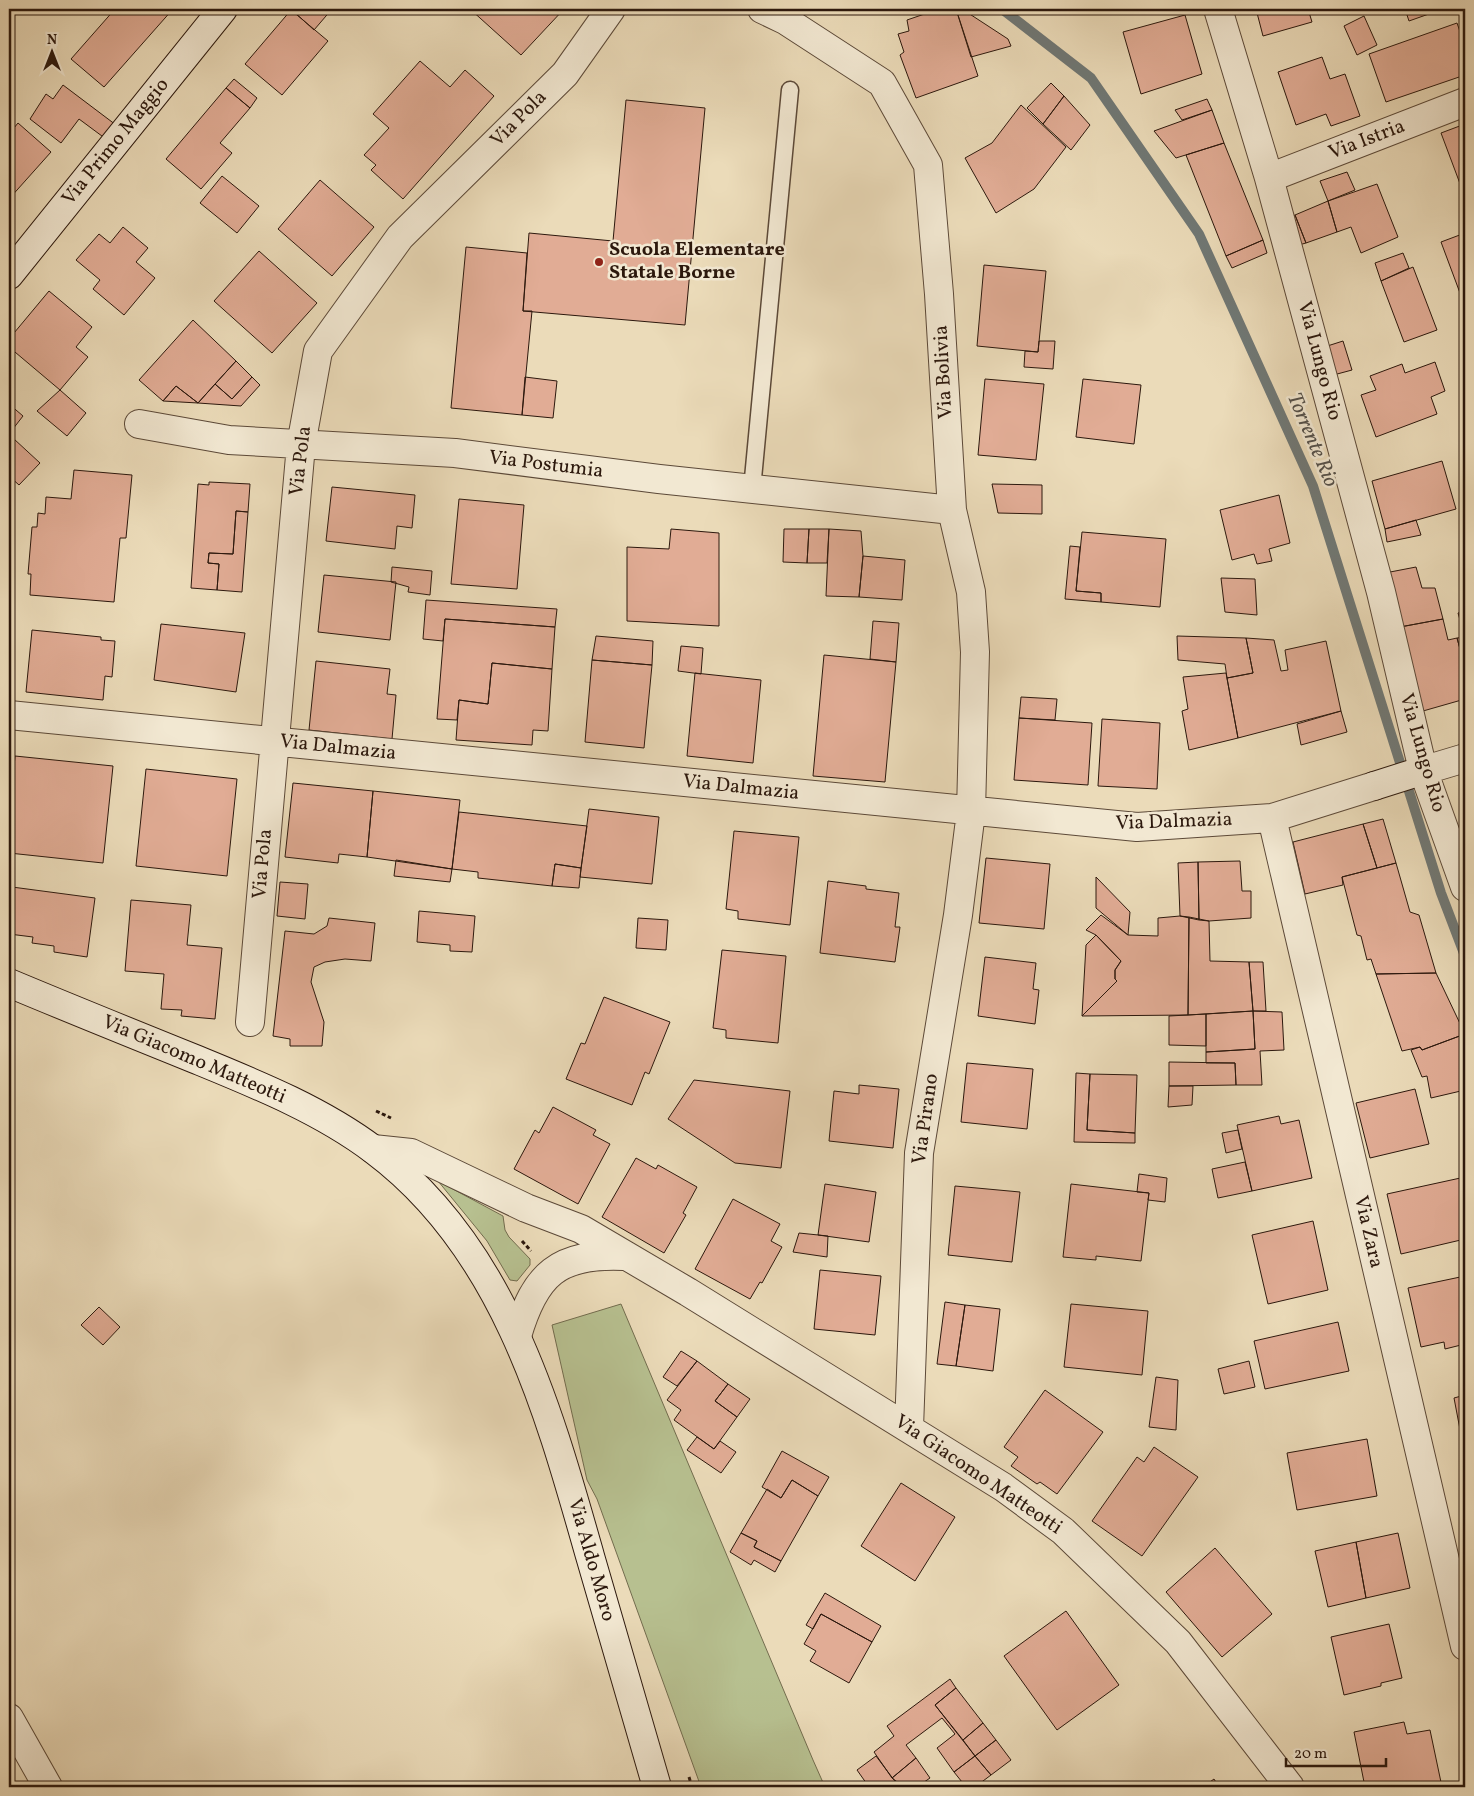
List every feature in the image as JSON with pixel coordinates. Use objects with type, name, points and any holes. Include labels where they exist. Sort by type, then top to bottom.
[{"type":"street","name":"Via Primo Maggio","points":[[9,274],[224,9]]},
{"type":"street","name":"Via Pola","points":[[250,1022],[301,445],[318,351],[400,237],[565,74],[610,9]]},
{"type":"street","name":"Via Lungo Rio","points":[[1218,9],[1269,178],[1381,592],[1419,772],[1465,887]]},
{"type":"street","name":"Via Bolivia","points":[[782,13],[882,83],[928,165],[940,294],[952,510],[972,592],[975,652],[971,812]]},
{"type":"street","name":"Via Istria","points":[[1269,178],[1465,102]]},
{"type":"street","name":"Via Postumia","points":[[139,424],[229,440],[455,453],[752,489],[952,510]]},
{"type":"street","name":"Via Dalmazia","points":[[9,715],[1137,827],[1272,818],[1465,758]]},
{"type":"street","name":"Via Pirano","points":[[909,1428],[919,1153],[958,914],[971,812]]},
{"type":"street","name":"Via Zara","points":[[1272,818],[1465,1646]]},
{"type":"street","name":"Via Giacomo Matteotti","points":[[9,983],[264,1088],[324,1118],[373,1149],[400,1172],[457,1234],[483,1271],[517,1336]]},
{"type":"street","name":"Via Giacomo Matteotti","points":[[373,1149],[410,1153],[526,1208],[581,1229],[688,1292],[1003,1487],[1063,1531],[1114,1578],[1178,1642],[1290,1787]]},
{"type":"street","name":"Via Giacomo Matteotti","points":[[517,1336],[526,1305],[538,1286],[559,1267],[577,1258],[601,1255],[624,1256]]},
{"type":"street","name":"Via Aldo Moro","points":[[517,1336],[555,1434],[656,1787]]},
{"type":"street","points":[[9,1718],[48,1787]]},
{"type":"lane","points":[[752,489],[790,90]]},
{"type":"green space","points":[[438,1181],[503,1216],[505,1230],[509,1237],[530,1259],[530,1265],[517,1281],[510,1280],[487,1241]]},
{"type":"green space","points":[[621,1304],[825,1787],[701,1787],[597,1499],[587,1480],[552,1325]]},
{"type":"building","points":[[115,9],[173,9],[104,87],[71,59]]},
{"type":"building","points":[[291,9],[332,9],[314,30]]},
{"type":"building","points":[[470,9],[564,9],[521,55]]},
{"type":"building","points":[[939,9],[956,9],[978,76],[916,98],[900,55],[904,52],[898,34],[909,31],[907,20]]},
{"type":"building","points":[[956,9],[962,9],[1008,39],[1011,46],[971,57]]},
{"type":"building","points":[[1256,9],[1308,9],[1312,22],[1263,36]]},
{"type":"building","points":[[1405,9],[1443,9],[1409,21]]},
{"type":"building","points":[[291,10],[328,41],[282,95],[245,64]]},
{"type":"building","points":[[1185,15],[1202,74],[1141,94],[1123,32]]},
{"type":"building","points":[[1364,16],[1377,45],[1357,55],[1344,26]]},
{"type":"building","points":[[1457,23],[1465,46],[1465,75],[1386,102],[1369,54]]},
{"type":"building","points":[[1322,57],[1330,79],[1345,74],[1360,116],[1331,126],[1326,114],[1296,125],[1278,72]]},
{"type":"building","points":[[420,61],[450,87],[465,70],[494,96],[403,199],[371,170],[376,165],[364,155],[389,128],[373,114]]},
{"type":"building","points":[[234,79],[257,98],[250,108],[226,88]]},
{"type":"building","points":[[1051,83],[1064,96],[1043,124],[1027,108]]},
{"type":"building","points":[[63,85],[120,128],[110,142],[79,119],[61,143],[30,119],[46,94],[53,99]]},
{"type":"building","points":[[226,88],[250,108],[220,143],[232,153],[201,189],[166,159]]},
{"type":"building","points":[[1064,96],[1090,125],[1071,150],[1043,124]]},
{"type":"building","points":[[1207,99],[1212,110],[1182,120],[1175,110]]},
{"type":"building","points":[[626,100],[705,108],[685,325],[523,311],[529,233],[613,241]]},
{"type":"building","points":[[1021,105],[1066,147],[1034,189],[996,213],[965,158],[992,143]]},
{"type":"building","points":[[1212,110],[1224,143],[1176,158],[1154,131]]},
{"type":"building","points":[[18,123],[51,152],[9,199],[9,134]]},
{"type":"building","points":[[1465,124],[1465,197],[1441,133]]},
{"type":"building","points":[[1224,143],[1263,240],[1226,256],[1186,155]]},
{"type":"building","points":[[1347,172],[1355,190],[1328,201],[1320,181]]},
{"type":"building","points":[[222,176],[259,206],[237,233],[200,203]]},
{"type":"building","points":[[320,180],[374,227],[332,276],[278,229]]},
{"type":"building","points":[[1377,184],[1398,237],[1361,253],[1351,227],[1337,232],[1328,201]]},
{"type":"building","points":[[1328,201],[1337,232],[1306,243],[1295,215]]},
{"type":"building","points":[[1295,215],[1306,243],[1295,246],[1287,219]]},
{"type":"building","points":[[123,227],[148,248],[136,262],[155,278],[124,315],[93,289],[100,280],[76,260],[99,234],[110,243]]},
{"type":"building","points":[[1465,233],[1465,291],[1460,293],[1441,242]]},
{"type":"building","points":[[1263,240],[1267,253],[1232,268],[1226,256]]},
{"type":"building","points":[[466,247],[527,253],[523,311],[532,311],[522,415],[451,408]]},
{"type":"building","points":[[259,251],[317,303],[272,353],[214,301]]},
{"type":"building","points":[[1403,253],[1409,268],[1381,281],[1375,263]]},
{"type":"building","points":[[984,265],[1046,271],[1038,352],[977,346]]},
{"type":"building","points":[[1413,267],[1437,330],[1404,342],[1381,281]]},
{"type":"building","points":[[49,291],[92,327],[76,347],[88,357],[60,390],[9,347],[9,339]]},
{"type":"building","points":[[193,320],[236,361],[198,403],[176,386],[163,401],[139,380]]},
{"type":"building","points":[[1039,341],[1055,341],[1053,369],[1024,367],[1025,351],[1038,352]]},
{"type":"building","points":[[1343,341],[1352,370],[1326,377],[1318,349]]},
{"type":"building","points":[[236,361],[252,377],[232,399],[215,384]]},
{"type":"building","points":[[1435,362],[1445,391],[1431,397],[1437,414],[1376,437],[1361,395],[1376,390],[1370,376],[1402,364],[1405,373]]},
{"type":"building","points":[[252,377],[260,385],[241,406],[198,403],[215,384],[232,399]]},
{"type":"building","points":[[525,377],[557,381],[553,418],[522,415]]},
{"type":"building","points":[[985,379],[1044,384],[1036,460],[978,455]]},
{"type":"building","points":[[1083,379],[1141,385],[1134,444],[1076,437]]},
{"type":"building","points":[[176,386],[198,403],[163,401]]},
{"type":"building","points":[[60,390],[86,413],[67,436],[37,411]]},
{"type":"building","points":[[9,404],[23,416],[9,434]]},
{"type":"building","points":[[14,439],[40,463],[19,485],[9,476],[9,444]]},
{"type":"building","points":[[1442,461],[1456,509],[1385,529],[1372,481]]},
{"type":"building","points":[[74,470],[132,475],[126,538],[120,538],[114,602],[30,595],[31,574],[28,574],[32,527],[37,527],[38,513],[45,514],[46,497],[71,499]]},
{"type":"building","points":[[209,482],[250,484],[248,512],[236,511],[233,554],[209,553],[208,563],[219,564],[217,590],[191,588],[198,484],[209,485]]},
{"type":"building","points":[[992,484],[1042,485],[1042,514],[998,513]]},
{"type":"building","points":[[332,487],[415,495],[412,528],[397,526],[395,549],[326,541]]},
{"type":"building","points":[[1279,495],[1290,543],[1269,549],[1272,561],[1257,564],[1254,554],[1232,560],[1220,510]]},
{"type":"building","points":[[459,499],[524,505],[517,589],[451,584]]},
{"type":"building","points":[[236,511],[248,512],[242,592],[217,590],[219,564],[208,563],[209,553],[233,554]]},
{"type":"building","points":[[1416,520],[1421,535],[1387,542],[1385,529]]},
{"type":"building","points":[[671,529],[719,533],[719,626],[627,621],[627,547],[669,549]]},
{"type":"building","points":[[784,529],[809,529],[807,563],[783,562]]},
{"type":"building","points":[[809,529],[829,529],[827,563],[807,563]]},
{"type":"building","points":[[829,529],[861,531],[863,556],[859,597],[826,596]]},
{"type":"building","points":[[1082,532],[1166,539],[1160,607],[1101,602],[1101,593],[1076,591]]},
{"type":"building","points":[[1070,546],[1080,547],[1076,591],[1101,593],[1101,602],[1065,599]]},
{"type":"building","points":[[863,556],[905,560],[902,600],[859,597]]},
{"type":"building","points":[[392,567],[432,571],[430,595],[408,592],[409,587],[391,582]]},
{"type":"building","points":[[1416,567],[1422,588],[1435,588],[1443,619],[1400,627],[1385,573]]},
{"type":"building","points":[[324,575],[396,582],[390,640],[318,632]]},
{"type":"building","points":[[1221,578],[1255,579],[1257,615],[1225,612]]},
{"type":"building","points":[[426,600],[557,609],[555,627],[445,619],[443,641],[423,639]]},
{"type":"building","points":[[1465,611],[1465,637],[1458,613]]},
{"type":"building","points":[[445,619],[555,627],[552,669],[492,663],[488,704],[459,700],[457,720],[437,719]]},
{"type":"building","points":[[1443,619],[1448,640],[1457,638],[1465,667],[1465,699],[1423,711],[1400,627]]},
{"type":"building","points":[[873,621],[899,623],[896,662],[870,659]]},
{"type":"building","points":[[161,624],[245,633],[236,692],[154,680]]},
{"type":"building","points":[[32,630],[101,637],[101,640],[115,641],[112,677],[105,676],[103,700],[26,692]]},
{"type":"building","points":[[596,636],[653,641],[652,665],[592,660]]},
{"type":"building","points":[[1177,636],[1246,638],[1253,673],[1227,678],[1225,664],[1178,660]]},
{"type":"building","points":[[1465,637],[1465,667],[1457,638]]},
{"type":"building","points":[[1246,638],[1274,640],[1281,671],[1288,670],[1285,650],[1326,641],[1341,711],[1238,738],[1227,678],[1253,673]]},
{"type":"building","points":[[681,646],[703,648],[701,674],[678,671]]},
{"type":"building","points":[[824,655],[896,662],[885,782],[813,776]]},
{"type":"building","points":[[592,660],[652,665],[644,748],[585,742]]},
{"type":"building","points":[[316,661],[390,669],[387,694],[396,695],[392,739],[309,730]]},
{"type":"building","points":[[492,663],[552,669],[548,731],[533,730],[532,745],[456,740],[459,700],[488,704]]},
{"type":"building","points":[[695,673],[761,680],[753,763],[687,756]]},
{"type":"building","points":[[1226,673],[1238,738],[1189,750],[1182,711],[1188,709],[1183,677]]},
{"type":"building","points":[[1021,697],[1057,699],[1055,720],[1019,718]]},
{"type":"building","points":[[1341,711],[1347,732],[1301,745],[1297,724]]},
{"type":"building","points":[[1019,718],[1092,723],[1088,785],[1014,780]]},
{"type":"building","points":[[1102,719],[1160,723],[1157,789],[1098,786]]},
{"type":"building","points":[[15,756],[113,766],[103,863],[9,853],[9,822]]},
{"type":"building","points":[[146,769],[237,779],[227,876],[136,866]]},
{"type":"building","points":[[293,783],[373,791],[367,857],[339,854],[338,863],[285,857]]},
{"type":"building","points":[[373,791],[460,800],[452,869],[367,857]]},
{"type":"building","points":[[589,809],[659,817],[652,884],[580,877]]},
{"type":"building","points":[[459,812],[587,826],[581,868],[555,864],[552,886],[478,878],[478,872],[452,869]]},
{"type":"building","points":[[1383,819],[1396,863],[1377,868],[1363,824]]},
{"type":"building","points":[[1363,824],[1377,868],[1342,877],[1343,885],[1305,894],[1293,842]]},
{"type":"building","points":[[734,831],[799,837],[790,925],[738,919],[738,911],[726,909]]},
{"type":"building","points":[[986,858],[1050,864],[1044,929],[979,923]]},
{"type":"building","points":[[396,860],[452,869],[450,882],[394,876]]},
{"type":"building","points":[[1240,861],[1242,891],[1251,891],[1251,918],[1199,920],[1198,862]]},
{"type":"building","points":[[1198,862],[1199,920],[1180,916],[1178,863]]},
{"type":"building","points":[[1396,863],[1410,912],[1419,915],[1436,973],[1376,974],[1371,959],[1367,960],[1361,936],[1357,935],[1342,877]]},
{"type":"building","points":[[555,864],[581,868],[579,888],[552,886]]},
{"type":"building","points":[[1096,877],[1130,912],[1128,935],[1096,908]]},
{"type":"building","points":[[828,881],[866,886],[866,889],[899,893],[895,927],[900,927],[895,962],[820,953]]},
{"type":"building","points":[[280,882],[308,884],[305,919],[277,916]]},
{"type":"building","points":[[12,887],[95,898],[87,957],[54,952],[54,946],[32,943],[33,937],[9,934]]},
{"type":"building","points":[[131,900],[191,905],[187,945],[222,948],[215,1019],[181,1016],[182,1010],[161,1009],[164,974],[125,971]]},
{"type":"building","points":[[419,911],[475,916],[472,952],[450,951],[450,945],[417,942]]},
{"type":"building","points":[[1101,915],[1128,935],[1158,936],[1158,918],[1189,917],[1188,1015],[1082,1016],[1117,981],[1115,979],[1115,970],[1121,961],[1096,935],[1086,930]]},
{"type":"building","points":[[1189,917],[1209,921],[1210,961],[1249,962],[1253,1011],[1188,1015]]},
{"type":"building","points":[[329,918],[375,923],[371,961],[345,959],[325,962],[314,967],[311,982],[324,1022],[322,1046],[290,1046],[290,1039],[273,1036],[285,931],[314,934],[327,926]]},
{"type":"building","points":[[638,918],[668,920],[666,950],[636,948]]},
{"type":"building","points":[[1096,935],[1121,961],[1115,970],[1115,979],[1117,981],[1082,1016],[1086,945]]},
{"type":"building","points":[[722,950],[786,956],[778,1043],[726,1038],[726,1030],[713,1028]]},
{"type":"building","points":[[985,957],[1036,963],[1033,989],[1039,990],[1035,1024],[978,1016]]},
{"type":"building","points":[[1249,962],[1263,962],[1266,1011],[1253,1011]]},
{"type":"building","points":[[1436,973],[1465,1034],[1422,1050],[1420,1047],[1402,1051],[1376,974]]},
{"type":"building","points":[[604,997],[670,1022],[649,1074],[645,1072],[632,1105],[566,1079],[581,1043],[585,1044]]},
{"type":"building","points":[[1253,1011],[1282,1012],[1284,1050],[1260,1051],[1262,1085],[1236,1085],[1235,1063],[1206,1063],[1206,1052],[1255,1049]]},
{"type":"building","points":[[1253,1011],[1255,1049],[1206,1052],[1206,1014]]},
{"type":"building","points":[[1206,1014],[1206,1046],[1169,1045],[1169,1016]]},
{"type":"building","points":[[1465,1034],[1465,1066],[1463,1067],[1465,1090],[1431,1098],[1427,1076],[1422,1077],[1411,1050],[1420,1047],[1422,1050]]},
{"type":"building","points":[[1169,1062],[1235,1063],[1236,1085],[1169,1086]]},
{"type":"building","points":[[967,1063],[1033,1069],[1027,1129],[961,1122]]},
{"type":"building","points":[[1076,1073],[1090,1074],[1087,1130],[1135,1133],[1135,1143],[1074,1142]]},
{"type":"building","points":[[1090,1074],[1137,1075],[1135,1133],[1087,1130]]},
{"type":"building","points":[[694,1080],[790,1091],[781,1168],[735,1163],[668,1119]]},
{"type":"building","points":[[859,1085],[899,1089],[893,1148],[829,1141],[834,1091],[859,1094]]},
{"type":"building","points":[[1169,1086],[1193,1086],[1192,1105],[1168,1107]]},
{"type":"building","points":[[1415,1089],[1429,1144],[1370,1158],[1356,1103]]},
{"type":"building","points":[[553,1107],[596,1130],[593,1135],[610,1144],[578,1204],[514,1169],[535,1130],[539,1133]]},
{"type":"building","points":[[1279,1116],[1281,1124],[1299,1120],[1312,1178],[1252,1191],[1237,1125]]},
{"type":"building","points":[[1238,1130],[1242,1149],[1226,1153],[1222,1133]]},
{"type":"building","points":[[636,1158],[656,1169],[658,1165],[697,1187],[683,1213],[686,1215],[664,1253],[602,1217]]},
{"type":"building","points":[[1245,1162],[1252,1191],[1218,1198],[1212,1169]]},
{"type":"building","points":[[1139,1174],[1167,1178],[1165,1202],[1148,1200],[1149,1193],[1137,1192]]},
{"type":"building","points":[[1465,1177],[1465,1239],[1401,1254],[1387,1194]]},
{"type":"building","points":[[825,1184],[876,1192],[869,1242],[818,1235]]},
{"type":"building","points":[[1071,1184],[1149,1193],[1141,1261],[1096,1256],[1096,1260],[1063,1257]]},
{"type":"building","points":[[955,1186],[1020,1192],[1012,1262],[948,1255]]},
{"type":"building","points":[[733,1199],[780,1224],[771,1241],[782,1247],[762,1283],[760,1282],[750,1299],[695,1269]]},
{"type":"building","points":[[1313,1221],[1328,1290],[1268,1304],[1252,1235]]},
{"type":"building","points":[[799,1233],[828,1236],[827,1257],[793,1252]]},
{"type":"building","points":[[820,1270],[881,1276],[875,1335],[814,1329]]},
{"type":"building","points":[[1465,1276],[1465,1344],[1445,1349],[1444,1342],[1421,1347],[1408,1288]]},
{"type":"building","points":[[945,1302],[965,1305],[956,1366],[937,1364]]},
{"type":"building","points":[[1071,1304],[1148,1311],[1142,1375],[1064,1367]]},
{"type":"building","points":[[965,1305],[1000,1309],[993,1371],[956,1366]]},
{"type":"building","points":[[99,1307],[120,1327],[103,1345],[81,1325]]},
{"type":"building","points":[[1338,1322],[1349,1371],[1265,1389],[1254,1341]]},
{"type":"building","points":[[681,1351],[697,1361],[677,1386],[663,1377]]},
{"type":"building","points":[[697,1361],[728,1384],[715,1401],[737,1417],[714,1449],[674,1420],[681,1410],[667,1400]]},
{"type":"building","points":[[1249,1361],[1255,1387],[1224,1394],[1218,1369]]},
{"type":"building","points":[[1156,1377],[1178,1380],[1176,1430],[1149,1427]]},
{"type":"building","points":[[728,1384],[750,1399],[737,1417],[715,1401]]},
{"type":"building","points":[[1045,1390],[1103,1432],[1057,1494],[1040,1482],[1037,1484],[1011,1466],[1018,1457],[1004,1447]]},
{"type":"building","points":[[1465,1395],[1465,1439],[1462,1440],[1454,1398]]},
{"type":"building","points":[[697,1437],[714,1449],[720,1441],[736,1452],[721,1473],[687,1450]]},
{"type":"building","points":[[1367,1439],[1377,1496],[1297,1510],[1287,1453]]},
{"type":"building","points":[[1154,1447],[1198,1477],[1142,1556],[1092,1521],[1137,1457],[1144,1462]]},
{"type":"building","points":[[782,1451],[829,1477],[818,1496],[792,1480],[781,1498],[762,1487]]},
{"type":"building","points":[[792,1480],[818,1496],[781,1561],[754,1547],[757,1541],[741,1533],[767,1489],[781,1498]]},
{"type":"building","points":[[901,1483],[955,1517],[915,1581],[861,1546]]},
{"type":"building","points":[[741,1533],[757,1541],[754,1547],[781,1561],[775,1572],[754,1560],[751,1565],[730,1552]]},
{"type":"building","points":[[1398,1533],[1410,1588],[1366,1598],[1356,1542]]},
{"type":"building","points":[[1356,1542],[1366,1598],[1328,1607],[1315,1551]]},
{"type":"building","points":[[1215,1548],[1272,1614],[1222,1657],[1166,1592]]},
{"type":"building","points":[[825,1593],[881,1626],[872,1642],[821,1614],[813,1629],[806,1625]]},
{"type":"building","points":[[1066,1611],[1119,1685],[1057,1730],[1004,1656]]},
{"type":"building","points":[[821,1614],[872,1642],[849,1683],[810,1661],[816,1651],[804,1644]]},
{"type":"building","points":[[1389,1624],[1402,1678],[1381,1683],[1381,1686],[1344,1695],[1331,1637]]},
{"type":"building","points":[[950,1679],[956,1688],[935,1705],[975,1756],[954,1772],[937,1748],[955,1734],[942,1718],[906,1745],[916,1758],[892,1778],[874,1752],[894,1736],[887,1726]]},
{"type":"building","points":[[956,1688],[983,1723],[963,1740],[935,1705]]},
{"type":"building","points":[[1404,1722],[1407,1734],[1430,1730],[1442,1787],[1365,1787],[1354,1732]]},
{"type":"building","points":[[983,1723],[996,1740],[975,1756],[963,1740]]},
{"type":"building","points":[[996,1740],[1011,1760],[991,1775],[975,1756]]},
{"type":"building","points":[[876,1756],[897,1784],[893,1787],[869,1787],[857,1770]]},
{"type":"building","points":[[975,1756],[991,1775],[975,1787],[966,1787],[954,1772]]},
{"type":"building","points":[[916,1758],[930,1778],[917,1787],[904,1787],[892,1778]]},
{"type":"building","points":[[1214,1779],[1219,1787],[1203,1787]]},
{"type":"waterway","name":"Torrente Rio","points":[[1002,9],[1091,78],[1199,234],[1313,486],[1441,893],[1465,956]]},
{"type":"place","name":"Scuola Elementare Statale Borne","points":[[599,262]]}]
